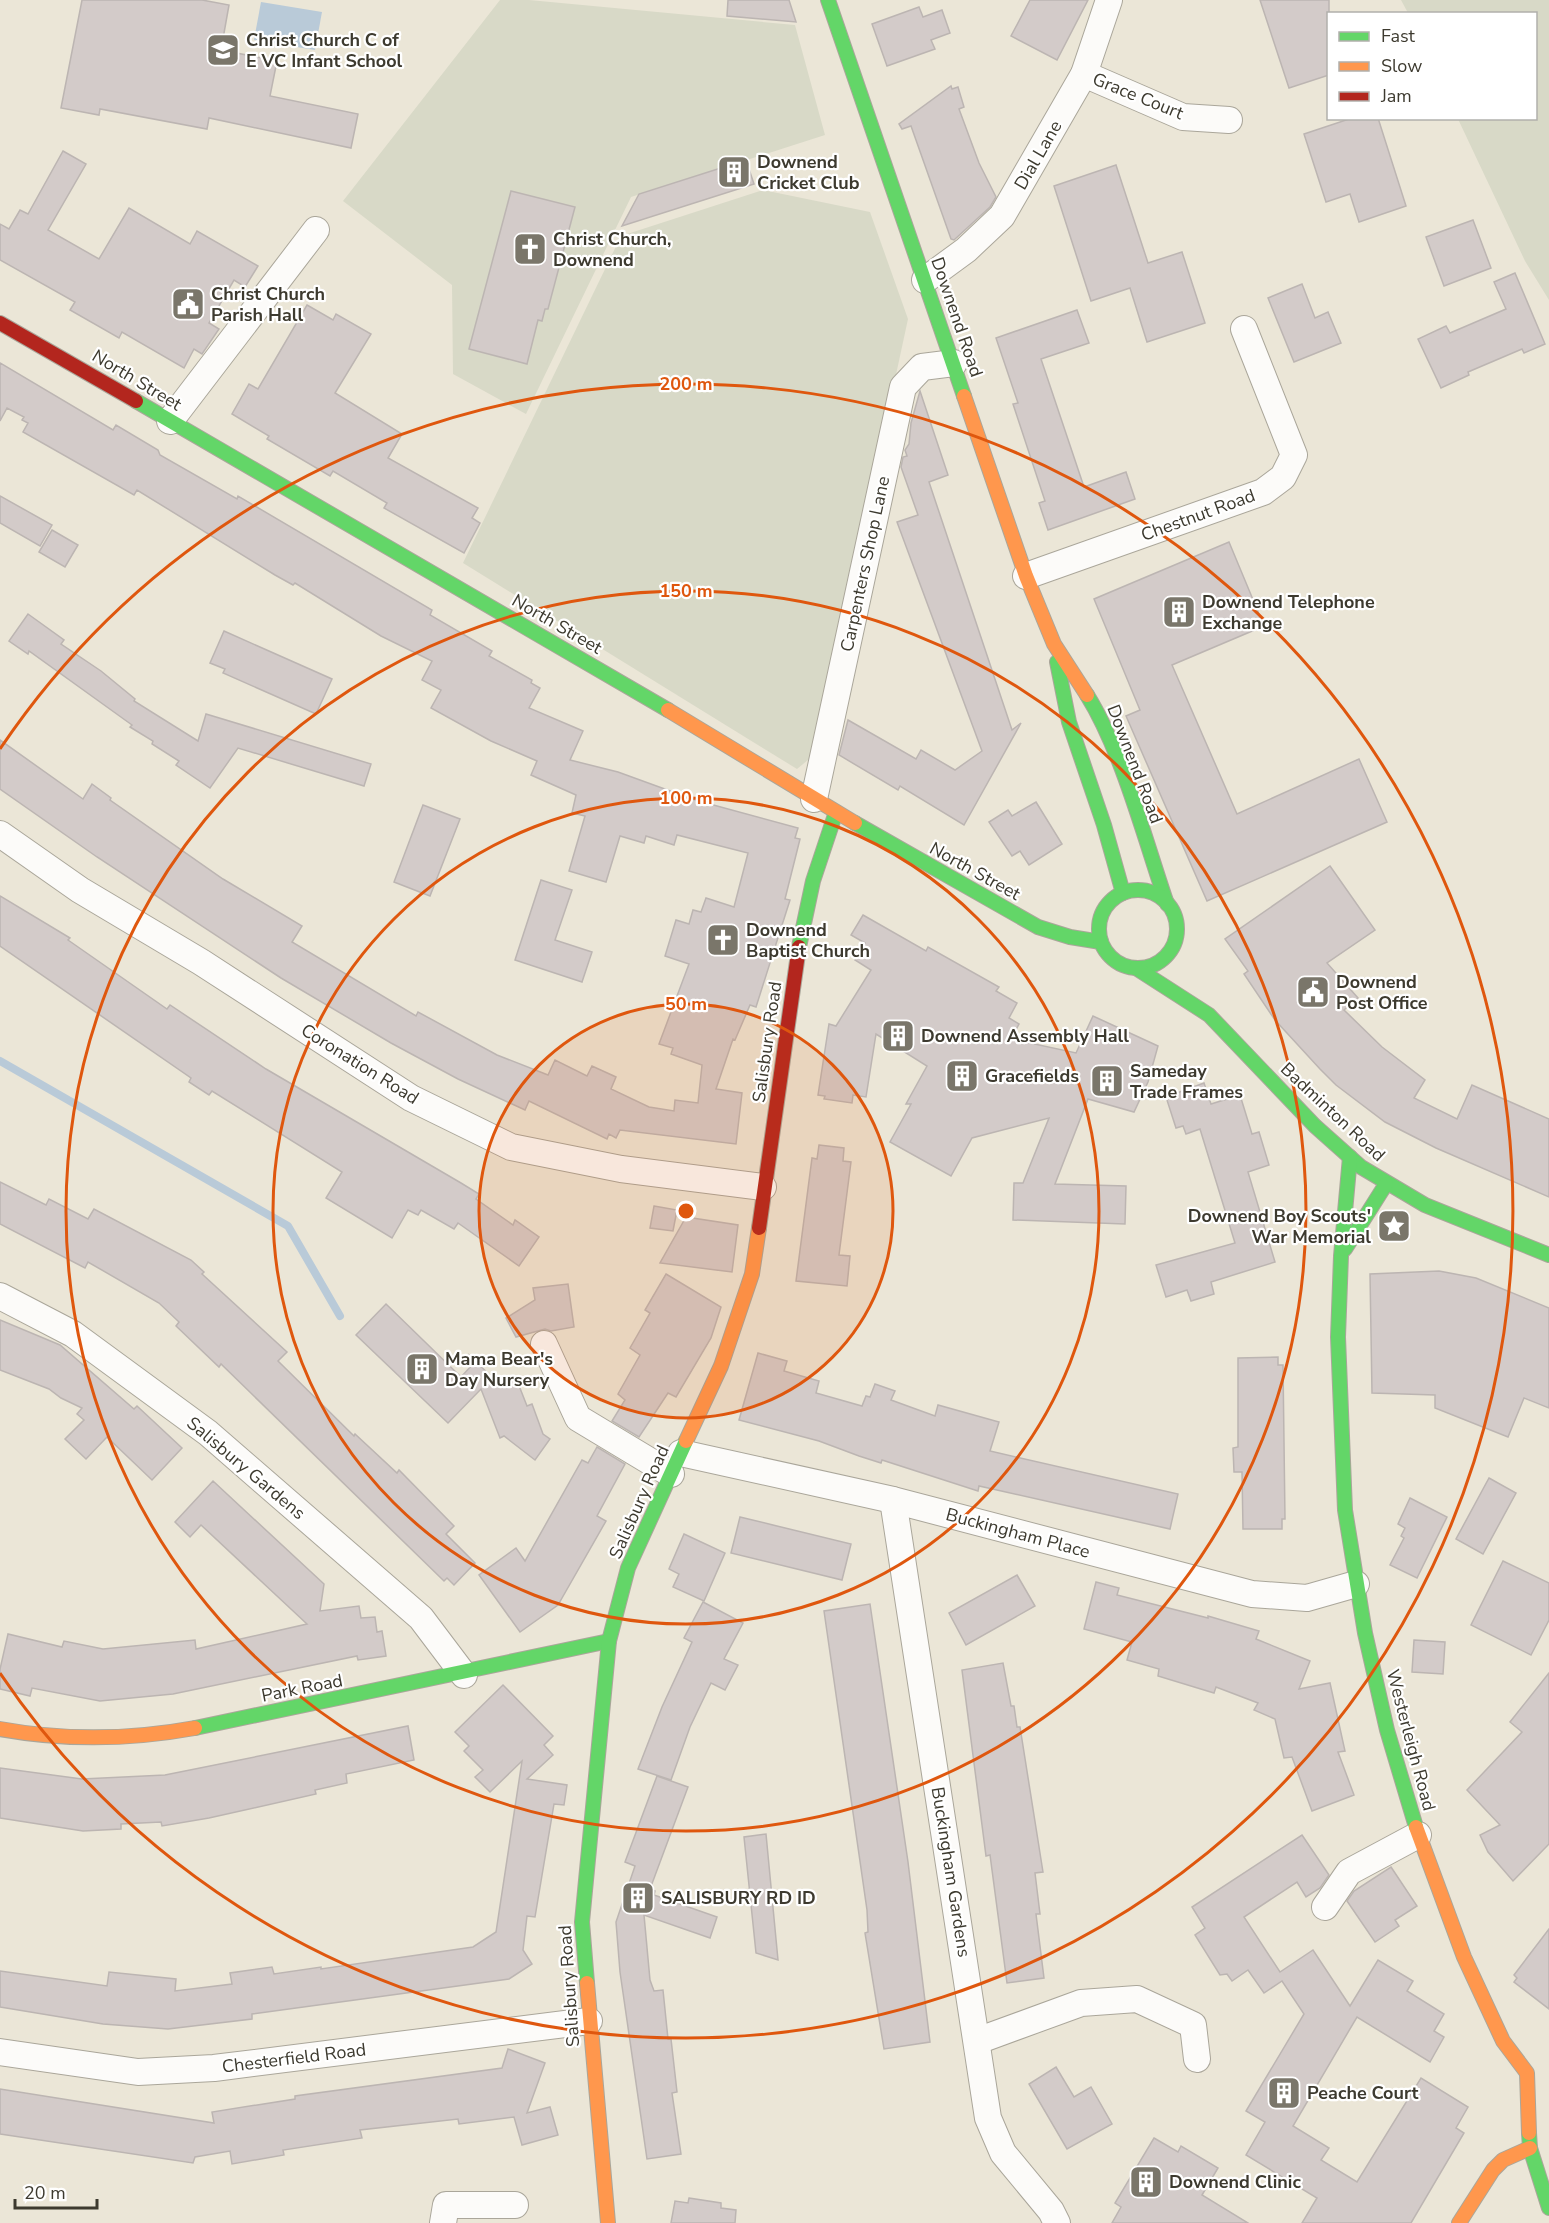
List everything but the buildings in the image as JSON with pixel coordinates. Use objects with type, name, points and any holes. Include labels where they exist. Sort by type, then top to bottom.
[{"type":"street","name":"Downend Road","points":[[828,0],[1026,576],[1054,644],[1096,710],[1116,757],[1167,904]]},
{"type":"street","name":"Dial Lane","points":[[925,280],[966,250],[1002,216],[1084,74],[1109,0]]},
{"type":"street","name":"Grace Court","points":[[1084,74],[1183,117],[1229,120]]},
{"type":"street","points":[[170,421],[316,230]]},
{"type":"street","name":"North Street","points":[[0,323],[615,678],[836,812],[1038,927],[1070,937],[1101,942]]},
{"type":"street","name":"Chestnut Road","points":[[1026,576],[1263,492],[1283,477],[1294,455],[1244,329]]},
{"type":"street","name":"Carpenters Shop Lane","points":[[814,799],[903,387],[922,367],[954,363]]},
{"type":"street","name":"Downend Road","points":[[1054,644],[1069,722],[1104,825],[1123,893]]},
{"type":"street","name":"Salisbury Road","points":[[609,2223],[589,2021],[582,1922],[609,1641],[628,1568],[721,1366],[752,1274],[797,959],[813,881],[836,812]]},
{"type":"street","name":"Coronation Road","points":[[0,834],[80,890],[201,962],[411,1098],[512,1147],[621,1169],[763,1187]]},
{"type":"street","points":[[1147,892],[1167,904],[1176,925],[1173,947],[1157,963],[1136,968],[1115,961],[1101,942],[1099,930],[1105,908],[1123,893],[1147,892]]},
{"type":"street","points":[[1173,947],[1183,964]]},
{"type":"street","name":"Badminton Road","points":[[1136,968],[1208,1015],[1350,1157],[1386,1184],[1486,1231],[1549,1255]]},
{"type":"street","name":"Badminton Road","points":[[1193,984],[1208,1015]]},
{"type":"street","name":"Westerleigh Road","points":[[1350,1157],[1338,1311],[1344,1502],[1356,1584],[1387,1730],[1418,1835],[1464,1957],[1503,2041],[1527,2073]]},
{"type":"street","name":"Westerleigh Road","points":[[1341,1256],[1386,1184]]},
{"type":"street","name":"Salisbury Gardens","points":[[0,1296],[73,1334],[208,1433],[421,1618],[464,1675]]},
{"type":"street","name":"Buckingham Place","points":[[544,1344],[578,1418],[676,1463],[893,1500],[1252,1594],[1307,1598],[1356,1584]]},
{"type":"street","name":"Buckingham Gardens","points":[[893,1500],[988,2118],[1003,2153],[1051,2211],[1057,2223]]},
{"type":"street","name":"Park Road","points":[[0,1729],[22,1734],[85,1741],[142,1738],[464,1675],[609,1641]]},
{"type":"street","points":[[1325,1906],[1349,1872],[1418,1835]]},
{"type":"street","points":[[977,2041],[1081,2003],[1137,1999],[1193,2025],[1197,2059]]},
{"type":"street","name":"Chesterfield Road","points":[[0,2052],[138,2072],[192,2069],[589,2021]]},
{"type":"street","points":[[1542,2064],[1527,2073],[1530,2148],[1549,2208]]},
{"type":"street","points":[[1459,2223],[1493,2170],[1503,2160],[1530,2148]]},
{"type":"street","points":[[443,2223],[446,2205],[515,2205]]},
{"type":"green space","points":[[500,0],[529,0],[795,25],[825,135],[631,197],[526,414],[453,374],[452,285],[343,201]]},
{"type":"green space","points":[[1401,0],[1549,0],[1549,300],[1525,261],[1458,120],[1537,120],[1537,12],[1407,12]]},
{"type":"green space","points":[[763,190],[870,212],[908,319],[814,755],[797,769],[463,563],[621,236]]},
{"type":"water","points":[[261,2],[322,12],[315,50],[254,40]]},
{"type":"waterway","points":[[0,1061],[288,1226],[340,1316]]},
{"type":"traffic: fast","points":[[828,0],[964,396]]},
{"type":"traffic: fast","points":[[136,401],[668,710]]},
{"type":"traffic: fast","points":[[1057,662],[1069,722],[1104,825],[1123,893]]},
{"type":"traffic: fast","points":[[1087,695],[1100,717],[1122,769],[1167,904]]},
{"type":"traffic: fast","points":[[799,947],[813,881],[836,812]]},
{"type":"traffic: fast","points":[[855,823],[1038,927],[1070,937],[1101,942]]},
{"type":"traffic: fast","points":[[1138,890],[1153,893],[1165,902],[1174,914],[1177,929],[1174,944],[1165,956],[1153,965],[1138,968],[1123,965],[1111,956],[1102,944],[1099,929],[1102,914],[1111,902],[1123,893],[1138,890]]},
{"type":"traffic: fast","points":[[1136,968],[1209,1015],[1315,1126],[1361,1167],[1425,1205],[1549,1255]]},
{"type":"traffic: fast","points":[[1350,1157],[1341,1256],[1338,1337],[1345,1510],[1365,1633],[1387,1730],[1416,1827]]},
{"type":"traffic: fast","points":[[1345,1249],[1386,1184]]},
{"type":"traffic: fast","points":[[587,1983],[582,1922],[609,1641],[628,1568],[686,1441]]},
{"type":"traffic: fast","points":[[195,1728],[609,1641]]},
{"type":"traffic: fast","points":[[1529,2133],[1530,2148],[1549,2208]]},
{"type":"traffic: slow","points":[[964,396],[1026,576],[1054,644],[1087,695]]},
{"type":"traffic: slow","points":[[668,710],[855,823]]},
{"type":"traffic: slow","points":[[686,1441],[721,1366],[752,1274],[759,1228]]},
{"type":"traffic: slow","points":[[0,1729],[49,1736],[98,1738],[146,1735],[195,1728]]},
{"type":"traffic: slow","points":[[1416,1827],[1464,1957],[1503,2041],[1527,2073],[1529,2133]]},
{"type":"traffic: slow","points":[[587,1983],[608,2223]]},
{"type":"traffic: slow","points":[[1459,2223],[1493,2170],[1503,2160],[1530,2148]]},
{"type":"traffic: jam","points":[[0,323],[136,401]]},
{"type":"traffic: jam","points":[[759,1228],[799,947]]},
{"type":"place","name":"Christ Church C of E VC Infant School","points":[[223,50]]},
{"type":"place","name":"Downend Cricket Club","points":[[734,172]]},
{"type":"place","name":"Christ Church, Downend","points":[[530,249]]},
{"type":"place","name":"Christ Church Parish Hall","points":[[188,304]]},
{"type":"place","name":"Downend Telephone Exchange","points":[[1179,612]]},
{"type":"place","name":"Downend Baptist Church","points":[[723,940]]},
{"type":"place","name":"Downend Post Office","points":[[1313,992]]},
{"type":"place","name":"Downend Assembly Hall","points":[[898,1036]]},
{"type":"place","name":"Gracefields","points":[[962,1076]]},
{"type":"place","name":"Sameday Trade Frames","points":[[1107,1081]]},
{"type":"place","name":"Downend Boy Scouts' War Memorial","points":[[1394,1226]]},
{"type":"place","name":"Mama Bear's Day Nursery","points":[[422,1369]]},
{"type":"place","name":"SALISBURY RD ID","points":[[638,1898]]},
{"type":"place","name":"Peache Court","points":[[1284,2093]]},
{"type":"place","name":"Downend Clinic","points":[[1146,2182]]}]
